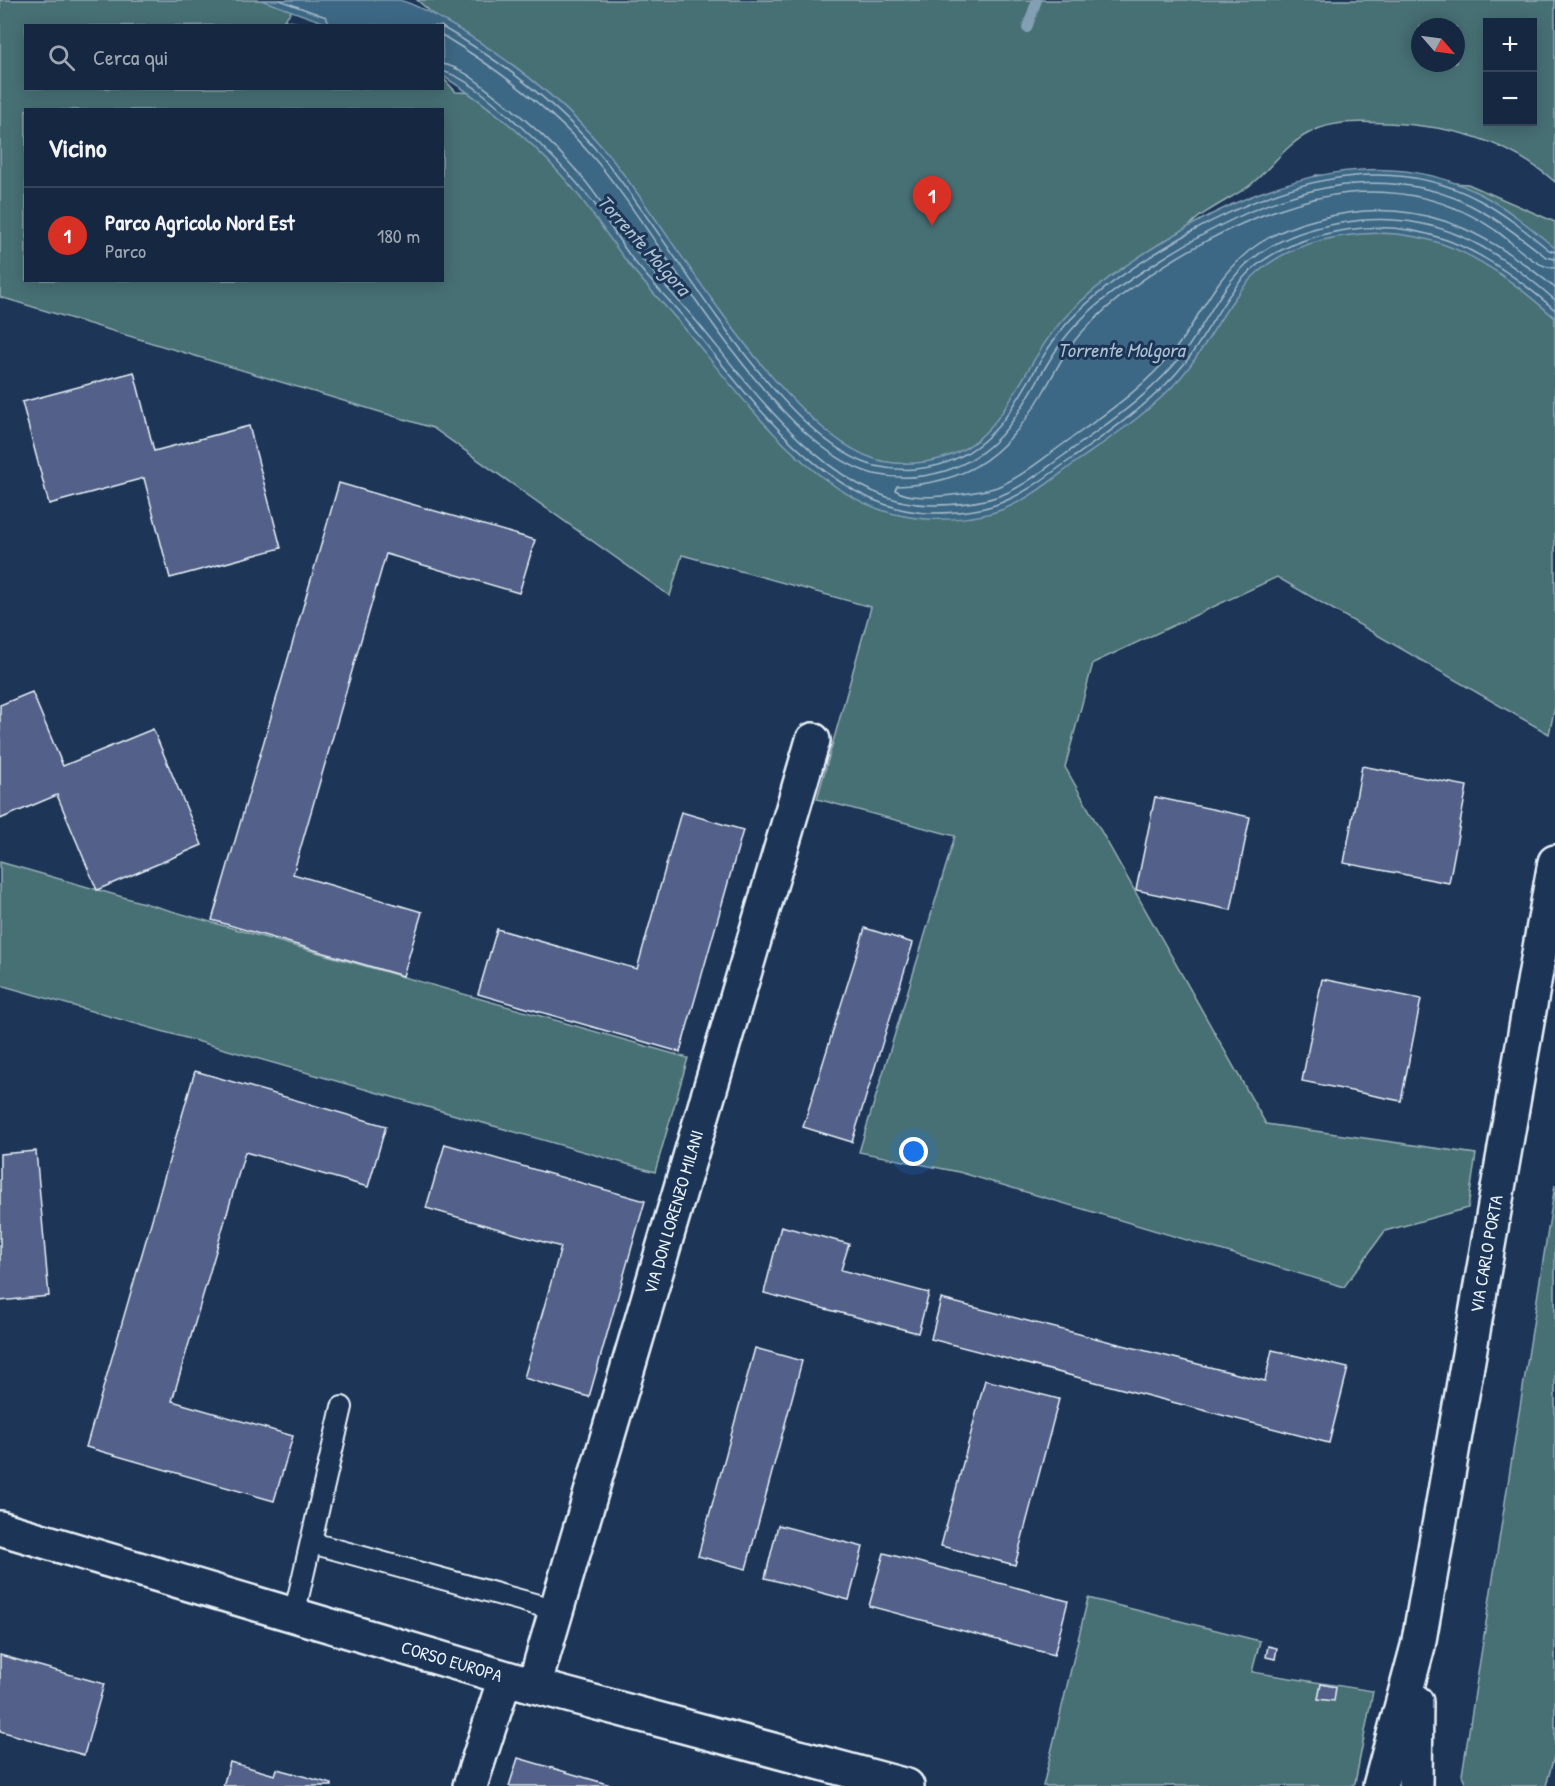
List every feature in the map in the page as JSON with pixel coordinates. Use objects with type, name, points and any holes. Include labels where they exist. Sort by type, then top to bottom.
[{"type":"street","name":"VIA DON LORENZO MILANI","points":[[470,1786],[556,1610],[813,740]]},
{"type":"street","name":"VIA CARLO PORTA","points":[[1380,1786],[1418,1646],[1555,862]]},
{"type":"street","name":"CORSO EUROPA","points":[[0,1528],[519,1682],[907,1786]]},
{"type":"street","name":"VIA CARLO PORTA","points":[[1415,1786],[1418,1646]]},
{"type":"lane","points":[[294,1615],[342,1407]]},
{"type":"lane","points":[[312,1543],[556,1610]]},
{"type":"green space","points":[[0,0],[301,0],[284,20],[305,24],[24,24],[24,90],[444,90],[444,79],[456,92],[528,95],[417,0],[1555,0],[1555,182],[1536,167],[1497,145],[1455,132],[1433,127],[1387,123],[1329,125],[1293,143],[1249,186],[1193,222],[1184,239],[1173,279],[1316,175],[1468,184],[1555,222],[1555,707],[1549,734],[1277,577],[1093,663],[1065,767],[1266,1124],[1476,1154],[1468,1208],[1385,1231],[1344,1287],[959,1172],[859,1152],[955,836],[817,799],[871,607],[682,555],[670,596],[433,428],[0,297]]},
{"type":"green space","points":[[0,862],[688,1058],[655,1172],[0,985]]},
{"type":"green space","points":[[1555,1185],[1555,1753],[1546,1786],[1467,1786],[1462,1775]]},
{"type":"green space","points":[[1088,1598],[1260,1641],[1252,1672],[1373,1691],[1355,1783],[1351,1786],[1043,1786]]},
{"type":"water","name":"Torrente Molgora","points":[[261,0],[399,0],[441,19],[484,45],[538,85],[602,147],[735,331],[775,381],[816,422],[856,451],[895,463],[932,461],[961,451],[983,434],[1002,413],[1049,337],[1069,313],[1096,288],[1141,256],[1188,227],[1222,209],[1295,181],[1332,173],[1370,170],[1408,171],[1446,180],[1482,195],[1520,220],[1555,248],[1555,318],[1507,279],[1483,263],[1458,250],[1432,241],[1405,235],[1375,233],[1343,236],[1309,244],[1267,265],[1247,283],[1192,363],[1158,401],[1033,494],[1014,505],[980,516],[941,519],[904,516],[870,506],[838,489],[808,466],[779,439],[634,271],[563,177],[507,122],[444,77],[444,24],[328,24]]},
{"type":"building","points":[[134,372],[154,451],[249,426],[281,548],[170,578],[144,478],[49,504],[22,402]]},
{"type":"building","points":[[339,483],[535,540],[519,593],[386,554],[293,874],[422,912],[403,976],[212,920]]},
{"type":"building","points":[[32,692],[63,766],[153,729],[202,845],[97,890],[57,795],[0,819],[0,705]]},
{"type":"building","points":[[1362,766],[1467,786],[1449,883],[1344,863]]},
{"type":"building","points":[[1155,797],[1250,817],[1231,910],[1136,890]]},
{"type":"building","points":[[681,812],[743,830],[680,1052],[478,994],[497,929],[637,969]]},
{"type":"building","points":[[865,928],[913,943],[852,1142],[803,1127]]},
{"type":"building","points":[[1322,979],[1421,999],[1401,1101],[1302,1081]]},
{"type":"building","points":[[195,1071],[386,1126],[368,1187],[245,1152],[172,1401],[293,1436],[274,1501],[86,1447]]},
{"type":"building","points":[[445,1144],[645,1201],[589,1397],[524,1378],[561,1247],[426,1208]]},
{"type":"building","points":[[36,1151],[49,1296],[0,1301],[0,1154]]},
{"type":"building","points":[[781,1226],[849,1244],[841,1270],[929,1293],[918,1333],[764,1293]]},
{"type":"building","points":[[941,1299],[1265,1381],[1272,1350],[1348,1368],[1329,1443],[931,1339]]},
{"type":"building","points":[[755,1348],[802,1361],[746,1569],[698,1556]]},
{"type":"building","points":[[985,1380],[1059,1399],[1015,1565],[941,1546]]},
{"type":"building","points":[[778,1525],[863,1547],[849,1600],[765,1578]]},
{"type":"building","points":[[884,1553],[1068,1601],[1054,1655],[869,1606]]},
{"type":"building","points":[[1268,1646],[1277,1648],[1275,1659],[1266,1657]]},
{"type":"building","points":[[0,1655],[104,1684],[84,1755],[0,1731]]},
{"type":"building","points":[[1321,1684],[1336,1687],[1334,1701],[1318,1699]]},
{"type":"building","points":[[518,1758],[614,1786],[509,1786]]},
{"type":"building","points":[[230,1762],[275,1775],[277,1769],[332,1784],[332,1786],[223,1786]]},
{"type":"waterway","points":[[1027,28],[1037,0]]},
{"type":"place","name":"Parco Agricolo Nord Est","points":[[932,226]]}]
